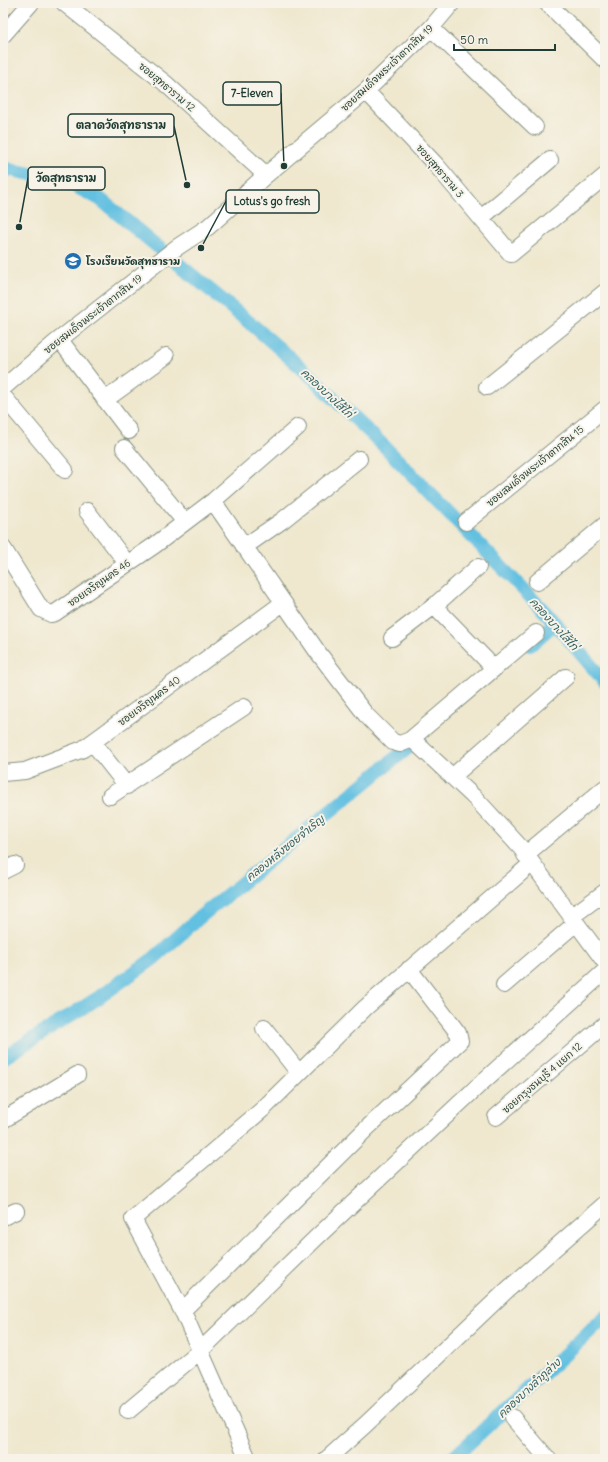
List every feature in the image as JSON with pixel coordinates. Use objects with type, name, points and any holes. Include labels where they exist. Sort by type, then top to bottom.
[{"type":"street","points":[[3,35],[31,3]]},
{"type":"street","name":"ซอยสุทธาราม 12","points":[[64,3],[165,83],[266,175]]},
{"type":"street","points":[[547,3],[605,60]]},
{"type":"street","name":"ซอยสมเด็จพระเจ้าตากสิน 19","points":[[3,388],[60,340],[168,255],[208,227],[266,175],[366,91],[431,28],[447,5]]},
{"type":"street","points":[[431,28],[535,127]]},
{"type":"street","name":"ซอยสุทธาราม 3","points":[[366,91],[437,166],[510,254],[605,176]]},
{"type":"street","points":[[481,218],[550,160]]},
{"type":"street","points":[[487,387],[605,292]]},
{"type":"street","points":[[60,340],[129,431]]},
{"type":"street","points":[[105,400],[166,356]]},
{"type":"street","points":[[3,396],[65,470]]},
{"type":"street","name":"ซอยสมเด็จพระเจ้าตากสิน 15","points":[[466,522],[605,409]]},
{"type":"street","name":"ซอยเจริญนคร 46","points":[[3,548],[41,609],[51,614],[55,613],[213,501],[298,427]]},
{"type":"street","points":[[124,448],[184,522]]},
{"type":"street","points":[[244,547],[277,525],[359,459]]},
{"type":"street","points":[[128,1411],[201,1350],[345,1210],[605,963],[528,860],[476,799],[415,744],[400,744],[393,742],[366,715],[317,651],[213,501]]},
{"type":"street","points":[[87,511],[127,563]]},
{"type":"street","points":[[537,582],[605,525]]},
{"type":"street","points":[[392,638],[434,606],[478,567]]},
{"type":"street","name":"ซอยเจริญนคร 40","points":[[3,773],[25,771],[83,749],[283,603]]},
{"type":"street","points":[[434,606],[494,668]]},
{"type":"street","points":[[415,744],[494,668],[536,633]]},
{"type":"street","points":[[452,777],[566,677]]},
{"type":"street","points":[[110,796],[244,707]]},
{"type":"street","points":[[93,742],[127,786]]},
{"type":"street","points":[[248,1459],[201,1350],[133,1219],[263,1109],[365,1008],[605,788]]},
{"type":"street","points":[[504,985],[605,892]]},
{"type":"street","points":[[182,1311],[365,1130],[460,1041],[458,1033],[409,969]]},
{"type":"street","name":"ซอยกรุงธนบุรี 4 แยก 12","points":[[496,1117],[605,1024]]},
{"type":"street","points":[[264,1028],[299,1073]]},
{"type":"street","points":[[3,1120],[77,1075]]},
{"type":"street","points":[[327,1459],[506,1291],[605,1204]]},
{"type":"street","points":[[512,1417],[548,1459]]},
{"type":"waterway","name":"คลองบางไส้ไก่","points":[[3,168],[67,182],[100,199],[256,328],[306,372],[385,447],[547,614],[605,682]]},
{"type":"waterway","name":"คลองหลังซอยจำเริญ","points":[[530,645],[555,623]]},
{"type":"waterway","name":"คลองหลังซอยจำเริญ","points":[[3,1058],[98,998],[153,959],[200,917],[419,739]]},
{"type":"waterway","name":"คลองบางลำภูล่าง","points":[[452,1459],[605,1317]]},
{"type":"place","name":"7-Eleven","points":[[284,166]]},
{"type":"place","name":"ตลาดวัดสุทธาราม","points":[[187,185]]},
{"type":"place","name":"วัดสุทธาราม","points":[[19,227]]},
{"type":"place","name":"Lotus's go fresh","points":[[201,248]]},
{"type":"place","name":"โรงเรียนวัดสุทธาราม","points":[[73,261]]}]
